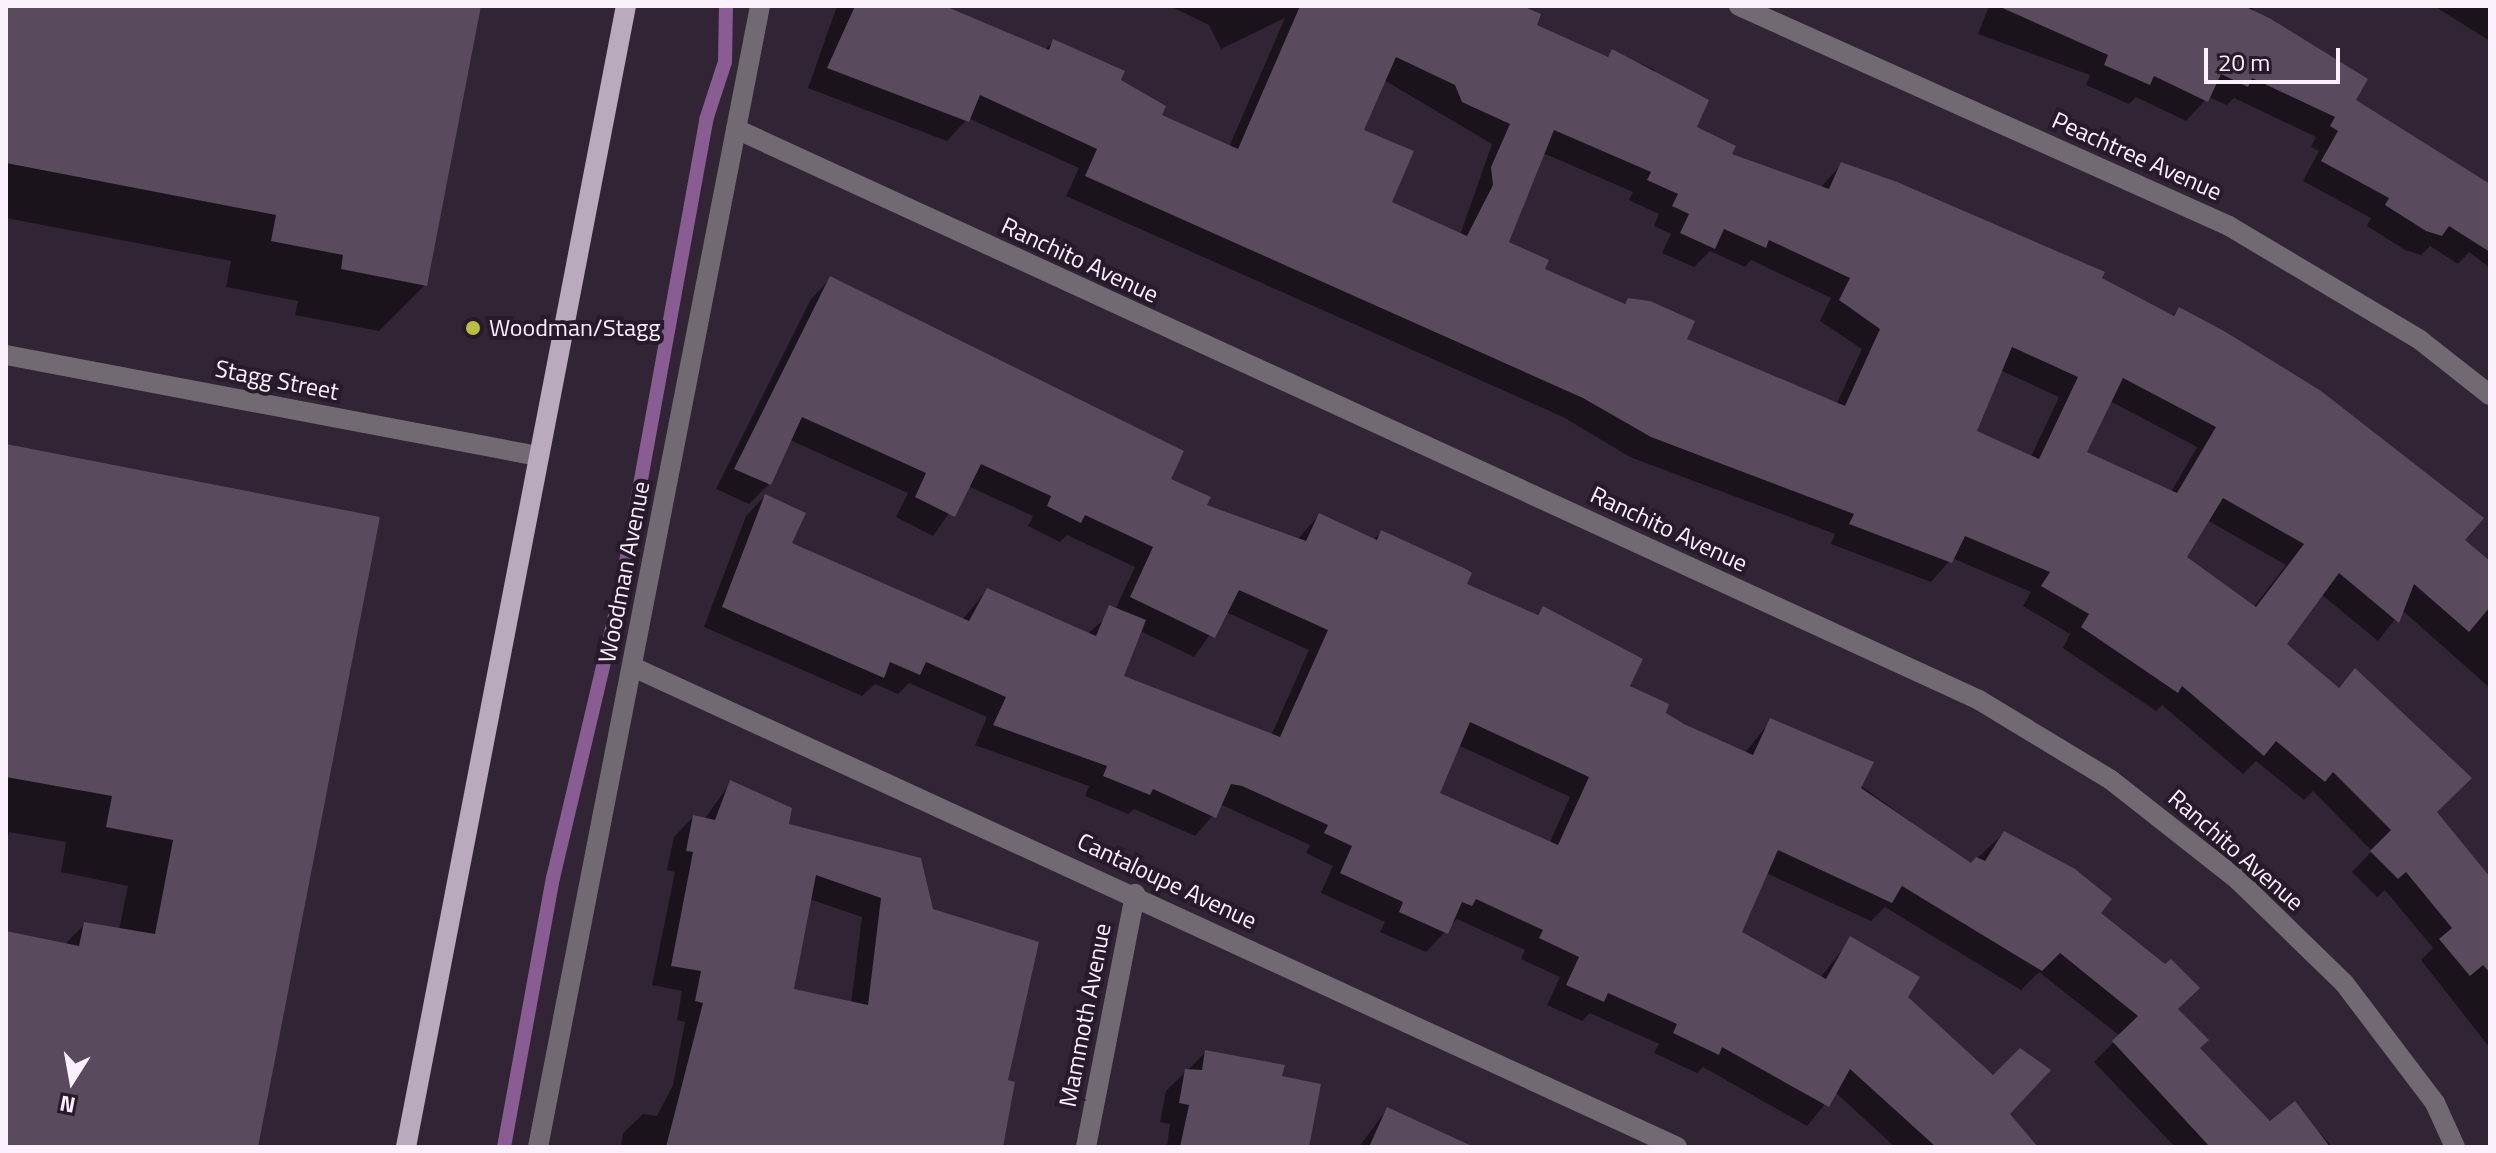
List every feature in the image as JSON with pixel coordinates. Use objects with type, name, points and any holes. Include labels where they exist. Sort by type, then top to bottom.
[{"type":"main road","points":[[406,1147],[626,6]]},
{"type":"street","name":"Woodman Avenue","points":[[538,1147],[760,6]]},
{"type":"street","name":"Peachtree Avenue","points":[[1739,6],[2229,226],[2420,340],[2490,395]]},
{"type":"street","name":"Ranchito Avenue","points":[[736,129],[1979,700],[2111,780],[2238,880],[2344,983],[2435,1103],[2455,1147]]},
{"type":"street","name":"Stagg Street","points":[[6,355],[538,456]]},
{"type":"street","name":"Cantaloupe Avenue","points":[[633,667],[1135,894],[1677,1147]]},
{"type":"street","name":"Mammoth Avenue","points":[[1086,1147],[1135,894]]},
{"type":"building","points":[[6,6],[481,6],[427,286],[341,269],[343,255],[271,241],[276,215],[6,163]]},
{"type":"building","points":[[855,6],[945,6],[1049,50],[1053,39],[1125,71],[1121,80],[1166,106],[1162,115],[1238,149],[1300,6],[1522,6],[1541,14],[1537,25],[1608,57],[1612,49],[1709,100],[1697,127],[1736,146],[1732,154],[1829,189],[1841,162],[1897,182],[2105,272],[2102,278],[2174,316],[2179,307],[2224,331],[2321,391],[2484,518],[2465,540],[2490,561],[2490,607],[2469,632],[2414,584],[2399,623],[2339,573],[2287,644],[2339,688],[2355,668],[2472,778],[2437,812],[2490,877],[2490,973],[2483,965],[2470,976],[2439,939],[2452,928],[2406,872],[2398,879],[2370,851],[2391,830],[2333,772],[2325,782],[2276,741],[2264,756],[2182,686],[2178,693],[2081,627],[2089,614],[2041,586],[2050,572],[1965,536],[1952,563],[1849,524],[1854,514],[1651,437],[1583,398],[1085,176],[1097,149],[980,95],[969,122],[827,68]],"holes":[[[1396,57],[1455,85],[1462,102],[1510,124],[1491,167],[1493,185],[1467,236],[1392,202],[1414,151],[1364,130]],[[1554,130],[1651,172],[1647,180],[1678,194],[1672,206],[1689,214],[1680,233],[1715,249],[1724,229],[1766,248],[1769,240],[1850,278],[1839,300],[1880,329],[1845,406],[1687,339],[1695,321],[1650,301],[1628,298],[1625,304],[1545,269],[1549,260],[1509,242]],[[2012,347],[2078,377],[2039,459],[1977,431]],[[2123,378],[2216,427],[2177,493],[2087,452]],[[2223,498],[2304,544],[2256,607],[2187,557]]]},
{"type":"building","points":[[1998,6],[2244,6],[2271,19],[2368,79],[2356,100],[2490,184],[2490,252],[2449,226],[2442,236],[2426,231],[2385,205],[2389,198],[2321,161],[2338,131],[2330,126],[2335,117],[2252,78],[2248,87],[2221,74],[2208,102],[2154,76],[2150,85],[2104,65],[2108,55]]},
{"type":"building","points":[[830,276],[1184,451],[1171,479],[1211,497],[1207,505],[1306,541],[1319,513],[1377,540],[1381,530],[1466,569],[1472,573],[1467,584],[1538,615],[1543,606],[1643,659],[1630,686],[1669,704],[1666,713],[1684,724],[1753,755],[1770,718],[1874,762],[1861,788],[1971,863],[1976,857],[1985,861],[2004,831],[2075,869],[2112,899],[2101,913],[2165,964],[2171,959],[2200,988],[2178,1009],[2209,1040],[2200,1048],[2270,1121],[2295,1101],[2330,1147],[2210,1147],[2112,1041],[2138,1016],[2060,953],[2042,971],[1902,886],[1892,903],[1778,850],[1742,932],[1826,979],[1850,936],[1920,977],[1908,997],[1993,1075],[2020,1048],[2051,1070],[2010,1114],[2038,1147],[1936,1147],[1850,1069],[1829,1107],[1722,1047],[1719,1055],[1673,1033],[1677,1024],[1608,993],[1604,1002],[1566,985],[1579,957],[1539,938],[1543,930],[1476,899],[1472,906],[1462,902],[1448,934],[1399,912],[1403,902],[1340,873],[1352,846],[1324,833],[1328,825],[1242,786],[1231,784],[1216,818],[1153,789],[1150,795],[1103,776],[1107,766],[993,725],[1006,697],[926,662],[920,675],[890,662],[884,678],[722,607],[765,494],[806,513],[792,543],[969,621],[987,588],[1096,636],[1109,605],[1146,620],[1124,676],[1280,737],[1328,630],[1239,590],[1215,638],[1130,597],[1153,547],[1085,515],[1081,523],[1047,506],[1051,496],[981,464],[955,517],[915,497],[926,473],[802,417],[771,485],[734,469]],"holes":[[[1470,722],[1589,777],[1558,845],[1440,793]]]},
{"type":"building","points":[[6,444],[380,517],[258,1147],[6,1147],[6,931],[79,946],[84,922],[155,934],[173,840],[106,827],[112,796],[6,777]]},
{"type":"building","points":[[730,780],[792,808],[789,824],[921,858],[933,909],[1039,942],[1008,1080],[1015,1082],[1003,1147],[666,1147],[703,1003],[695,1001],[701,971],[671,966],[693,852],[686,851],[693,815],[715,820]],"holes":[[[816,875],[881,898],[868,1005],[794,989]]]},
{"type":"building","points":[[1205,1050],[1285,1065],[1282,1076],[1321,1084],[1309,1147],[1180,1147],[1189,1105],[1179,1103],[1185,1069],[1202,1070]]},
{"type":"building","points":[[1387,1107],[1474,1147],[1369,1147]]},
{"type":"waterway","points":[[504,1147],[553,878],[620,595],[706,120],[725,62],[726,6]]},
{"type":"place","name":"Woodman/Stagg","points":[[473,328]]}]
